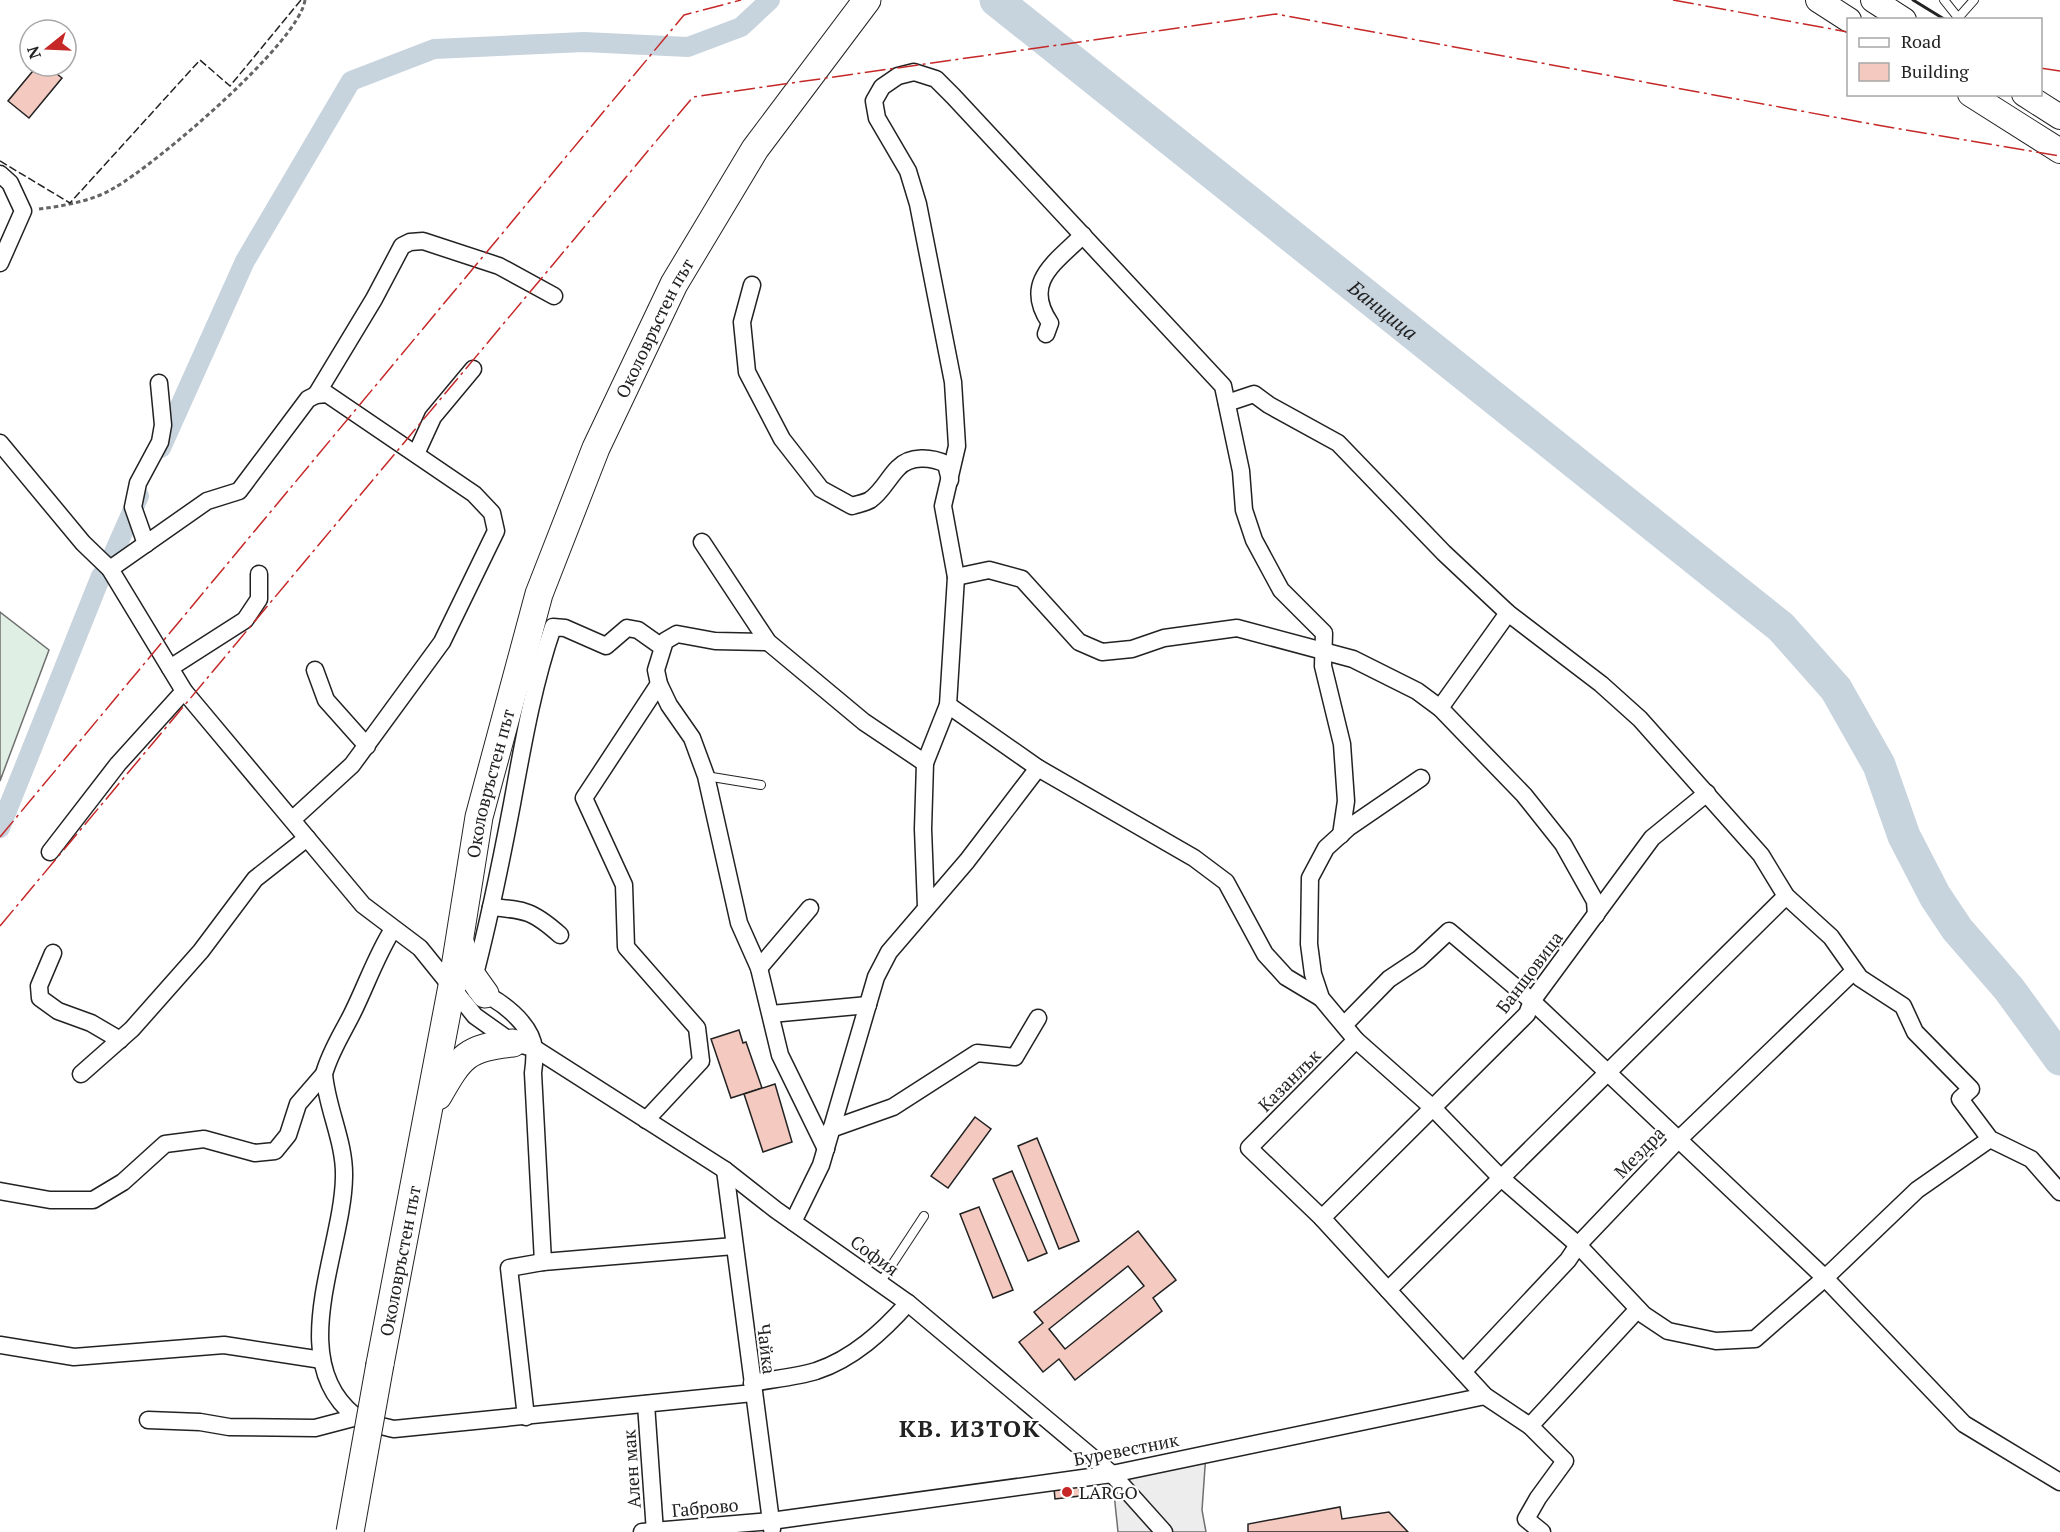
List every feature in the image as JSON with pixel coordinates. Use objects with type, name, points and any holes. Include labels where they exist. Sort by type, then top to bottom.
[{"type":"main road","points":[[1818,0],[1847,19]]},
{"type":"main road","points":[[1873,0],[1901,18]]},
{"type":"main road","name":"Околовръстен път","points":[[350,1532],[429,1113],[470,987],[459,937],[479,817],[539,594],[596,448],[674,284],[755,149],[797,94],[874,2]]},
{"type":"main road","points":[[1973,96],[2060,152]]},
{"type":"main road","points":[[2027,96],[2060,117]]},
{"type":"main road","points":[[429,1113],[457,1065],[470,1052],[482,1046],[524,1045]]},
{"type":"street","points":[[926,907],[923,829],[925,763],[948,705],[956,577],[943,507],[957,446],[952,372],[918,204],[908,171],[877,118],[874,101],[882,87],[898,76],[914,72],[936,79],[1222,386],[1240,471],[1244,510],[1254,540],[1281,590],[1324,633],[1323,666],[1342,744],[1346,801],[1341,835]]},
{"type":"street","points":[[0,174],[10,183],[22,211],[0,263]]},
{"type":"street","points":[[1046,334],[1050,323],[1042,311],[1037,290],[1047,270],[1083,236]]},
{"type":"street","points":[[316,395],[374,299],[402,246],[410,242],[423,241],[499,266],[554,296]]},
{"type":"street","points":[[752,285],[742,321],[747,372],[782,439],[821,489],[852,506],[869,501],[892,479],[898,468],[922,458],[934,458],[946,464],[950,481]]},
{"type":"street","points":[[416,454],[433,417],[473,369]]},
{"type":"street","points":[[146,544],[133,507],[138,483],[160,442],[163,424],[159,383]]},
{"type":"street","points":[[110,569],[207,501],[239,491],[308,399],[316,395],[327,394],[474,494],[492,513],[496,531],[442,642],[351,765],[293,819]]},
{"type":"street","points":[[1227,403],[1254,394],[1269,405],[1338,443],[1444,553],[1508,613],[1601,684],[1640,719],[1761,855],[1786,896],[1831,937],[1860,978],[1903,1006],[1915,1032],[1971,1089],[1960,1099],[1990,1139],[2031,1159],[2060,1192]]},
{"type":"street","points":[[0,443],[82,543],[110,569],[184,691],[363,905],[470,987],[522,1023],[524,1045],[533,1073],[543,1262]]},
{"type":"street","points":[[702,542],[768,642],[864,722],[925,763]]},
{"type":"street","points":[[956,577],[989,570],[1022,579],[1071,635],[1079,642],[1101,652],[1132,649],[1164,639],[1237,628],[1306,649],[1324,649],[1353,659],[1416,691],[1440,708],[1524,795],[1563,844],[1595,902],[1596,915]]},
{"type":"street","points":[[171,668],[245,620],[259,599],[259,574]]},
{"type":"street","points":[[1440,708],[1508,613]]},
{"type":"street","points":[[470,987],[490,907],[522,741],[541,662],[553,627],[565,628],[606,646],[627,628],[638,630],[662,647]]},
{"type":"street","points":[[768,642],[715,641],[677,634],[665,641],[656,670],[659,684],[669,705],[692,738],[706,776],[739,923],[759,968],[780,1055],[826,1149]]},
{"type":"street","points":[[315,670],[326,699],[366,746]]},
{"type":"street","points":[[646,1120],[701,1061],[697,1028],[626,947],[624,885],[584,798],[659,684]]},
{"type":"street","points":[[50,852],[118,764],[184,691]]},
{"type":"street","points":[[948,705],[1038,768],[1194,858],[1226,882],[1265,954],[1286,976],[1321,998],[1356,1040],[1434,1109],[1500,1177],[1578,1245],[1638,1309],[1668,1330],[1716,1341],[1755,1339],[1825,1278],[1917,1190],[1990,1139]]},
{"type":"street","points":[[793,1221],[821,1165],[876,977],[890,952],[967,861],[1038,768]]},
{"type":"street","points":[[1321,998],[1313,974],[1309,944],[1310,878],[1326,848],[1421,778]]},
{"type":"street","name":"Банщовица","points":[[1322,1218],[1527,1014],[1532,1001],[1652,838],[1707,793]]},
{"type":"street","points":[[81,1074],[120,1040],[201,951],[255,879],[306,838]]},
{"type":"street","points":[[1388,1290],[1786,896]]},
{"type":"street","points":[[490,907],[525,910],[541,918],[560,935]]},
{"type":"street","points":[[759,968],[810,908]]},
{"type":"street","points":[[393,928],[375,959],[353,1012],[328,1058],[324,1074],[344,1174],[343,1202],[321,1308],[322,1360],[329,1386],[357,1417],[394,1429],[646,1404],[753,1388],[816,1371],[836,1361],[880,1334],[908,1303]]},
{"type":"street","points":[[1344,1025],[1389,979],[1419,959],[1449,931],[1532,1001],[1825,1278],[1964,1425],[2060,1482]]},
{"type":"street","points":[[53,953],[39,986],[40,998],[58,1011],[91,1023],[120,1040]]},
{"type":"street","name":"Мездра","points":[[1464,1372],[1568,1260],[1578,1245],[1678,1140],[1854,971]]},
{"type":"street","name":"София","points":[[470,987],[475,1016],[725,1170],[908,1303],[1112,1474],[1164,1532]]},
{"type":"street","points":[[771,1014],[868,1005]]},
{"type":"street","points":[[831,1130],[893,1107],[978,1053],[1015,1057],[1038,1018]]},
{"type":"street","name":"Казанлък","points":[[1322,1218],[1249,1148],[1356,1040]]},
{"type":"street","points":[[0,1191],[50,1200],[93,1200],[123,1182],[165,1144],[204,1139],[255,1153],[275,1150],[288,1135],[298,1104],[324,1074]]},
{"type":"street","name":"Чайка","points":[[725,1170],[772,1526]]},
{"type":"street","points":[[1322,1218],[1485,1396],[1530,1426],[1565,1461],[1538,1498],[1527,1519],[1542,1532]]},
{"type":"street","points":[[526,1416],[509,1268],[543,1262],[734,1246]]},
{"type":"street","points":[[1530,1426],[1638,1309]]},
{"type":"street","points":[[0,1345],[74,1357],[224,1345],[322,1360]]},
{"type":"street","name":"Буревестник","points":[[772,1526],[1112,1474],[1485,1396]]},
{"type":"street","name":"Ален мак","points":[[646,1404],[651,1532]]},
{"type":"street","points":[[148,1419],[229,1426],[315,1428],[357,1417]]},
{"type":"street","name":"Габрово","points":[[651,1532],[772,1526]]},
{"type":"lane","points":[[1944,0],[1958,18]]},
{"type":"lane","points":[[1960,18],[1974,0]]},
{"type":"lane","points":[[706,776],[761,785]]},
{"type":"lane","points":[[880,1283],[924,1216]]},
{"type":"path","points":[[22,211],[65,205],[114,189],[200,124],[272,52],[304,10],[305,1]]},
{"type":"green space","points":[[0,612],[49,650],[0,781]]},
{"type":"shaded area","points":[[1206,1453],[1202,1510],[1206,1532],[1118,1532],[1112,1474]]},
{"type":"building","points":[[27,78],[62,78],[29,118],[8,101]]},
{"type":"building","points":[[739,1030],[743,1043],[746,1042],[762,1088],[731,1098],[711,1039]]},
{"type":"building","points":[[775,1084],[792,1142],[763,1152],[744,1094]]},
{"type":"building","points":[[975,1117],[991,1129],[948,1188],[931,1176]]},
{"type":"building","points":[[1037,1138],[1079,1241],[1059,1249],[1018,1146]]},
{"type":"building","points":[[1012,1171],[1047,1253],[1028,1261],[993,1179]]},
{"type":"building","points":[[979,1207],[1013,1290],[993,1298],[960,1214]]},
{"type":"building","points":[[1138,1231],[1176,1280],[1153,1298],[1162,1311],[1075,1380],[1059,1359],[1043,1372],[1019,1342],[1043,1323],[1034,1312]],"holes":[[[1128,1266],[1144,1286],[1065,1349],[1049,1329]]]},
{"type":"building","name":"LARGO","points":[[1079,1486],[1080,1496],[1055,1499],[1054,1488]]},
{"type":"building","points":[[1340,1507],[1342,1519],[1389,1512],[1408,1532],[1248,1532],[1248,1524]]},
{"type":"waterway","points":[[161,448],[245,261],[351,81],[434,49],[584,42],[688,47],[741,27],[770,0]]},
{"type":"waterway","name":"Банщица","points":[[996,0],[1781,627],[1836,689],[1879,765],[1904,836],[1935,896],[1957,929],[2009,989],[2060,1059]]},
{"type":"waterway","points":[[112,557],[139,496]]},
{"type":"waterway","points":[[0,828],[101,576]]},
{"type":"fence","points":[[0,161],[70,203],[200,60],[230,86],[301,0]]},
{"type":"wall","points":[[1913,0],[1942,18]]},
{"type":"power","points":[[0,837],[684,15],[741,0]]},
{"type":"power","points":[[1673,0],[1847,32]]},
{"type":"power","points":[[0,926],[693,97],[1276,14],[1877,125],[2060,156]]},
{"type":"power","points":[[2042,68],[2060,71]]},
{"type":"place","name":"LARGO","points":[[1067,1492]]},
{"type":"district","name":"КВ. ИЗТОК","points":[[970,1428]]}]
